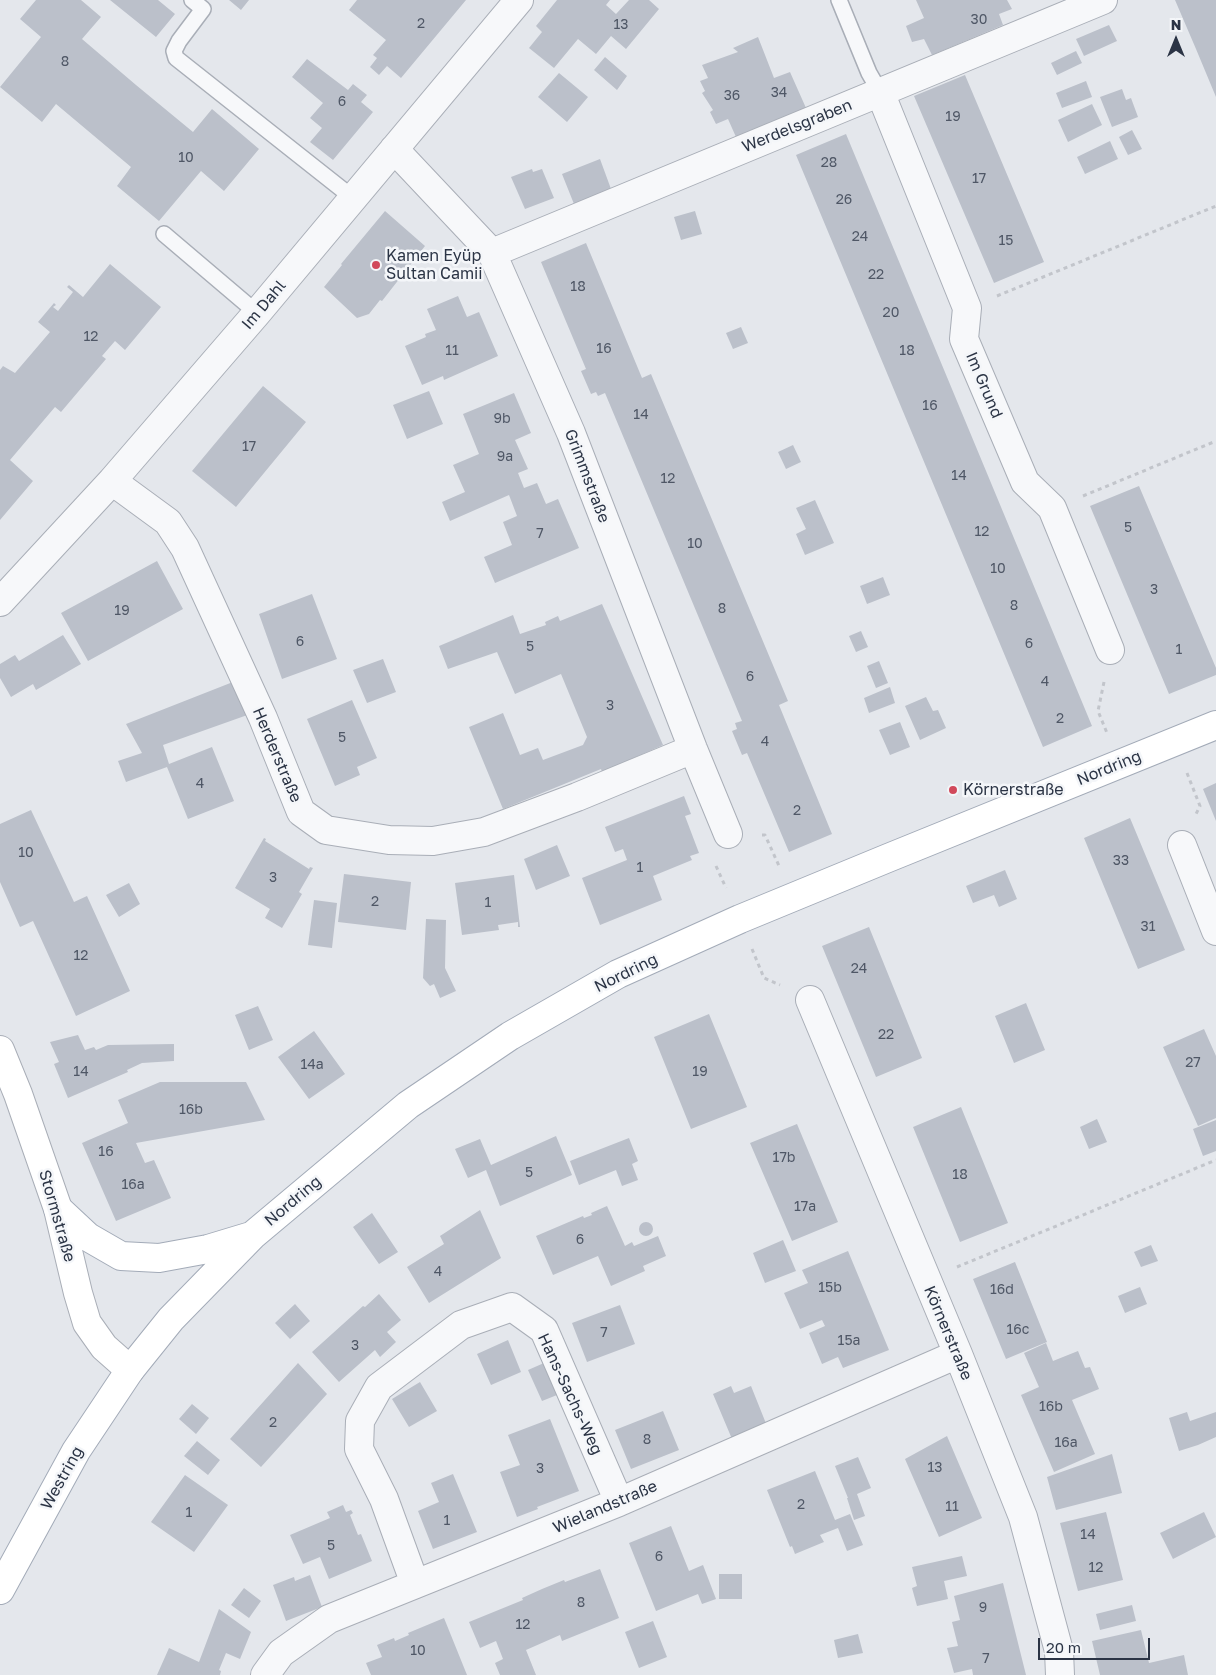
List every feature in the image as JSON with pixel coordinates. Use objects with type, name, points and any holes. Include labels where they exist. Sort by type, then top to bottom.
[{"type":"main road","name":"Nordring","points":[[130,1370],[171,1319],[253,1236],[408,1105],[510,1036],[618,974],[740,919],[1216,725]]},
{"type":"main road","name":"Stormstraße","points":[[0,1050],[18,1094],[58,1209],[87,1323],[104,1346],[130,1370]]},
{"type":"main road","points":[[58,1209],[88,1237],[121,1256],[159,1258],[208,1249],[253,1236]]},
{"type":"main road","name":"Westring","points":[[0,1590],[76,1451],[130,1370]]},
{"type":"street","name":"Im Dahl","points":[[0,602],[112,481],[257,313],[519,0]]},
{"type":"street","name":"Werdelsgraben","points":[[492,253],[1103,0]]},
{"type":"street","name":"Im Grund","points":[[880,92],[967,308],[964,339],[1025,482],[1052,508],[1110,650]]},
{"type":"street","name":"Grimmstraße","points":[[394,149],[492,253],[571,434],[693,749],[728,834]]},
{"type":"street","name":"Herderstraße","points":[[112,481],[168,522],[185,548],[263,718],[301,812],[326,830],[389,840],[433,841],[484,832],[693,749]]},
{"type":"street","points":[[1182,845],[1216,931]]},
{"type":"street","name":"Körnerstraße","points":[[810,1000],[958,1354],[1022,1517],[1059,1651],[1060,1675]]},
{"type":"street","name":"Hans-Sachs-Weg","points":[[415,1584],[384,1499],[359,1449],[360,1421],[379,1387],[461,1325],[512,1307],[544,1330],[619,1502]]},
{"type":"street","name":"Wielandstraße","points":[[265,1675],[281,1653],[329,1619],[619,1502],[958,1354]]},
{"type":"lane","points":[[192,0],[202,9],[174,51],[176,58],[353,198]]},
{"type":"lane","name":"Im Grund","points":[[839,0],[869,73],[880,92]]},
{"type":"lane","points":[[164,234],[257,313]]},
{"type":"path","points":[[967,308],[1216,206]]},
{"type":"path","points":[[1052,508],[1216,441]]},
{"type":"path","points":[[1110,650],[1098,712],[1120,764]]},
{"type":"path","points":[[1175,742],[1200,806],[1182,845]]},
{"type":"path","points":[[793,897],[765,835],[728,834],[712,857],[764,978],[810,1000]]},
{"type":"path","points":[[926,1280],[1216,1160]]},
{"type":"building","points":[[36,0],[81,0],[101,17],[82,39],[136,85],[193,132],[212,109],[259,149],[224,191],[201,171],[159,221],[117,186],[131,167],[56,104],[42,122],[0,87],[41,37],[20,19]]},
{"type":"building","points":[[110,0],[158,0],[175,14],[156,37]]},
{"type":"building","points":[[229,0],[249,0],[241,10]]},
{"type":"building","points":[[357,0],[466,0],[401,78],[387,66],[379,75],[370,67],[377,58],[373,55],[386,40],[349,10]]},
{"type":"building","points":[[557,0],[610,0],[606,5],[616,14],[629,0],[649,0],[659,9],[626,49],[611,36],[596,54],[578,39],[554,68],[529,48],[542,32],[536,26]]},
{"type":"building","points":[[916,0],[1007,0],[1012,9],[999,14],[1003,25],[932,55],[924,39],[912,42],[906,26],[924,18]]},
{"type":"building","points":[[1175,0],[1216,0],[1216,97],[1196,49]]},
{"type":"building","points":[[1109,25],[1117,41],[1084,56],[1076,39]]},
{"type":"building","points":[[758,37],[774,78],[790,72],[806,108],[736,137],[728,119],[716,124],[710,112],[713,110],[702,93],[705,91],[700,81],[708,78],[702,65],[738,52],[733,48]]},
{"type":"building","points":[[1076,51],[1082,63],[1057,75],[1051,63]]},
{"type":"building","points":[[605,57],[627,76],[617,90],[594,70]]},
{"type":"building","points":[[307,59],[348,90],[353,84],[367,95],[361,102],[373,112],[333,160],[310,142],[322,128],[310,118],[323,103],[292,77]]},
{"type":"building","points":[[559,73],[588,97],[567,122],[538,97]]},
{"type":"building","points":[[965,75],[1044,262],[994,283],[914,96]]},
{"type":"building","points":[[1086,81],[1092,97],[1062,108],[1056,93]]},
{"type":"building","points":[[1122,89],[1126,100],[1131,98],[1138,117],[1112,127],[1100,97]]},
{"type":"building","points":[[1092,104],[1102,125],[1068,142],[1058,120]]},
{"type":"building","points":[[1132,130],[1142,149],[1128,155],[1119,137]]},
{"type":"building","points":[[846,134],[1092,726],[1043,747],[796,155]]},
{"type":"building","points":[[1110,141],[1118,159],[1085,174],[1077,157]]},
{"type":"building","points":[[600,159],[611,189],[574,204],[562,174]]},
{"type":"building","points":[[532,169],[533,172],[542,169],[554,198],[525,209],[511,177]]},
{"type":"building","name":"Kamen Eyüp Sultan Camii","points":[[385,211],[425,246],[382,301],[380,300],[369,314],[357,318],[324,287]]},
{"type":"building","points":[[695,211],[702,234],[681,240],[674,217]]},
{"type":"building","points":[[586,243],[642,378],[651,374],[788,701],[779,705],[832,834],[789,852],[747,753],[742,755],[732,731],[737,729],[735,723],[742,721],[605,393],[598,396],[596,392],[591,394],[581,371],[586,369],[541,262]]},
{"type":"building","points":[[110,264],[161,307],[125,350],[115,341],[102,356],[106,359],[61,412],[55,407],[10,460],[33,481],[0,520],[0,370],[3,366],[15,373],[50,332],[38,322],[54,303],[56,305],[53,307],[58,311],[73,292],[67,287],[69,285],[83,297]]},
{"type":"building","points":[[458,296],[467,317],[479,312],[498,356],[444,380],[443,376],[422,385],[405,346],[426,337],[425,334],[436,330],[427,309]]},
{"type":"building","points":[[741,327],[748,343],[733,349],[726,333]]},
{"type":"building","points":[[263,386],[306,422],[236,507],[192,471]]},
{"type":"building","points":[[429,391],[443,424],[407,439],[393,405]]},
{"type":"building","points":[[514,393],[531,433],[515,440],[528,469],[518,473],[524,488],[537,483],[546,504],[558,499],[579,548],[495,583],[484,557],[512,545],[503,522],[517,516],[509,495],[450,521],[442,502],[465,492],[453,465],[479,454],[463,414]]},
{"type":"building","points":[[793,445],[801,462],[786,469],[778,452]]},
{"type":"building","points":[[1139,486],[1216,668],[1216,675],[1169,694],[1090,506]]},
{"type":"building","points":[[815,500],[834,543],[805,555],[796,534],[806,529],[796,508]]},
{"type":"building","points":[[157,561],[183,609],[88,661],[61,613]]},
{"type":"building","points":[[883,577],[890,595],[867,604],[860,586]]},
{"type":"building","points":[[312,594],[337,659],[282,679],[259,614]]},
{"type":"building","points":[[602,604],[663,745],[602,772],[601,769],[503,809],[469,727],[503,713],[520,755],[538,748],[543,760],[583,745],[587,737],[561,674],[515,694],[497,652],[448,669],[439,646],[513,615],[520,634],[546,625],[545,622],[558,616],[560,621]]},
{"type":"building","points":[[861,631],[868,647],[856,652],[849,636]]},
{"type":"building","points":[[63,635],[81,664],[36,690],[33,684],[11,697],[0,678],[0,664],[15,655],[19,661]]},
{"type":"building","points":[[383,659],[396,692],[367,703],[353,670]]},
{"type":"building","points":[[879,661],[888,683],[876,688],[867,666]]},
{"type":"building","points":[[238,680],[253,713],[163,745],[169,764],[212,747],[234,801],[188,819],[167,767],[126,782],[118,761],[142,753],[126,724]]},
{"type":"building","points":[[890,687],[895,703],[869,713],[864,698]]},
{"type":"building","points":[[926,697],[933,711],[938,710],[946,728],[920,740],[905,706]]},
{"type":"building","points":[[352,700],[377,758],[357,767],[360,775],[335,786],[307,719]]},
{"type":"building","points":[[900,722],[910,747],[890,755],[879,730]]},
{"type":"building","points":[[1216,783],[1216,821],[1203,789]]},
{"type":"building","points":[[684,796],[691,814],[685,816],[699,853],[690,856],[692,860],[653,876],[662,900],[600,925],[582,878],[627,860],[623,849],[615,852],[605,827]]},
{"type":"building","points":[[31,810],[74,902],[87,896],[130,991],[76,1016],[33,921],[20,927],[0,882],[0,824]]},
{"type":"building","points":[[1130,818],[1185,950],[1138,969],[1084,838]]},
{"type":"building","points":[[264,838],[266,839],[265,841],[309,869],[310,867],[313,868],[299,892],[302,894],[282,928],[265,918],[270,909],[235,888]]},
{"type":"building","points":[[557,845],[570,876],[536,890],[524,859]]},
{"type":"building","points":[[1005,870],[1017,899],[999,907],[994,895],[973,903],[966,886]]},
{"type":"building","points":[[344,874],[411,882],[406,930],[338,922]]},
{"type":"building","points":[[514,875],[520,927],[518,927],[518,922],[498,925],[499,930],[462,935],[455,883]]},
{"type":"building","points":[[129,883],[140,904],[119,917],[106,895]]},
{"type":"building","points":[[314,900],[337,903],[332,948],[308,945]]},
{"type":"building","points":[[426,919],[446,920],[445,968],[456,991],[440,998],[434,984],[430,986],[423,978]]},
{"type":"building","points":[[869,927],[922,1058],[876,1077],[822,946]]},
{"type":"building","points":[[1026,1003],[1045,1050],[1014,1063],[995,1016]]},
{"type":"building","points":[[258,1006],[273,1040],[249,1050],[235,1015]]},
{"type":"building","points":[[709,1014],[747,1107],[691,1129],[654,1037]]},
{"type":"building","points":[[1204,1029],[1216,1056],[1216,1118],[1198,1126],[1163,1047]]},
{"type":"building","points":[[314,1031],[345,1074],[309,1099],[278,1057]]},
{"type":"building","points":[[78,1035],[85,1050],[94,1047],[96,1050],[108,1045],[174,1044],[174,1061],[142,1063],[127,1070],[128,1072],[68,1098],[54,1064],[59,1062],[50,1042]]},
{"type":"building","points":[[160,1082],[246,1082],[265,1120],[136,1143],[145,1163],[154,1160],[171,1198],[116,1221],[82,1143],[128,1123],[118,1100]]},
{"type":"building","points":[[961,1107],[1008,1223],[960,1242],[913,1127]]},
{"type":"building","points":[[1097,1119],[1107,1142],[1089,1149],[1080,1127]]},
{"type":"building","points":[[1216,1120],[1216,1151],[1203,1156],[1193,1129]]},
{"type":"building","points":[[797,1124],[838,1222],[792,1241],[750,1143]]},
{"type":"building","points":[[556,1136],[572,1175],[500,1206],[486,1170],[468,1178],[455,1149],[480,1139],[491,1165]]},
{"type":"building","points":[[629,1138],[638,1161],[632,1164],[638,1180],[622,1186],[616,1170],[579,1185],[570,1161]]},
{"type":"building","points":[[607,1206],[625,1246],[632,1242],[634,1246],[658,1236],[666,1256],[643,1266],[645,1271],[611,1286],[598,1256],[553,1275],[536,1236],[583,1216],[584,1218],[592,1215],[591,1213]]},
{"type":"building","points":[[480,1210],[501,1258],[429,1303],[407,1267],[444,1244],[440,1236]]},
{"type":"building","points":[[372,1213],[398,1252],[379,1264],[353,1227]]},
{"type":"building","points":[[643,1222],[649,1222],[653,1229],[649,1236],[643,1236],[639,1232],[639,1226]]},
{"type":"building","points":[[783,1240],[796,1271],[765,1283],[753,1253]]},
{"type":"building","points":[[1151,1245],[1158,1261],[1141,1267],[1134,1252]]},
{"type":"building","points":[[848,1251],[889,1350],[843,1368],[838,1357],[822,1364],[809,1333],[825,1326],[822,1320],[800,1329],[784,1293],[808,1283],[802,1270]]},
{"type":"building","points":[[1015,1262],[1047,1342],[1006,1359],[973,1279]]},
{"type":"building","points":[[1140,1287],[1147,1304],[1125,1313],[1118,1296]]},
{"type":"building","points":[[379,1294],[401,1320],[387,1332],[396,1342],[380,1357],[375,1350],[339,1382],[312,1352]]},
{"type":"building","points":[[295,1304],[310,1321],[290,1339],[275,1323]]},
{"type":"building","points":[[620,1305],[635,1344],[587,1362],[572,1323]]},
{"type":"building","points":[[508,1340],[521,1372],[491,1385],[477,1354]]},
{"type":"building","points":[[1046,1343],[1053,1361],[1078,1351],[1085,1368],[1090,1367],[1099,1389],[1072,1400],[1095,1454],[1054,1472],[1021,1395],[1039,1387],[1024,1353]]},
{"type":"building","points":[[298,1363],[327,1394],[261,1467],[230,1439]]},
{"type":"building","points":[[544,1363],[557,1395],[542,1401],[528,1370]]},
{"type":"building","points":[[420,1382],[437,1411],[409,1427],[392,1399]]},
{"type":"building","points":[[731,1386],[734,1393],[751,1386],[767,1426],[732,1439],[713,1394]]},
{"type":"building","points":[[192,1404],[209,1418],[196,1434],[179,1419]]},
{"type":"building","points":[[663,1411],[679,1450],[631,1469],[615,1430]]},
{"type":"building","points":[[1187,1412],[1190,1421],[1216,1412],[1216,1437],[1179,1451],[1169,1418]]},
{"type":"building","points":[[550,1419],[579,1491],[517,1517],[500,1472],[520,1465],[508,1435]]},
{"type":"building","points":[[947,1436],[982,1518],[939,1537],[905,1459]]},
{"type":"building","points":[[197,1441],[220,1460],[208,1475],[184,1456]]},
{"type":"building","points":[[1112,1454],[1122,1493],[1056,1510],[1047,1477]]},
{"type":"building","points":[[858,1457],[871,1488],[857,1494],[865,1516],[854,1520],[848,1498],[835,1466]]},
{"type":"building","points":[[815,1471],[835,1520],[850,1514],[863,1545],[847,1551],[838,1528],[820,1535],[824,1542],[795,1554],[792,1546],[790,1547],[767,1490]]},
{"type":"building","points":[[453,1474],[477,1532],[433,1549],[418,1511],[439,1502],[431,1483]]},
{"type":"building","points":[[185,1475],[228,1505],[194,1552],[151,1522]]},
{"type":"building","points":[[343,1505],[346,1512],[351,1510],[353,1513],[350,1515],[358,1535],[361,1534],[372,1561],[329,1579],[320,1557],[303,1564],[290,1535],[330,1518],[327,1512]]},
{"type":"building","points":[[1106,1512],[1123,1580],[1078,1591],[1060,1523]]},
{"type":"building","points":[[1204,1512],[1216,1537],[1173,1559],[1160,1533]]},
{"type":"building","points":[[671,1526],[689,1571],[703,1565],[716,1599],[702,1604],[698,1594],[656,1611],[629,1543]]},
{"type":"building","points":[[962,1556],[967,1576],[944,1581],[948,1599],[917,1606],[912,1588],[917,1586],[912,1567]]},
{"type":"building","points":[[600,1569],[619,1618],[562,1641],[560,1635],[526,1650],[536,1675],[500,1675],[495,1663],[503,1659],[496,1641],[480,1648],[469,1622],[523,1600],[522,1598],[564,1580],[565,1582]]},
{"type":"building","points":[[719,1574],[742,1574],[742,1599],[719,1599]]},
{"type":"building","points":[[310,1575],[322,1607],[286,1621],[273,1585],[294,1577],[295,1581]]},
{"type":"building","points":[[1003,1583],[1026,1675],[973,1675],[972,1669],[954,1673],[947,1648],[958,1646],[952,1622],[960,1620],[954,1596]]},
{"type":"building","points":[[244,1588],[261,1601],[249,1618],[231,1605]]},
{"type":"building","points":[[1132,1605],[1136,1621],[1100,1630],[1096,1614]]},
{"type":"building","points":[[219,1609],[251,1632],[240,1659],[226,1653],[219,1670],[221,1671],[220,1675],[157,1675],[169,1648],[199,1662]]},
{"type":"building","points":[[444,1618],[467,1675],[371,1675],[366,1663],[382,1657],[377,1645],[394,1638],[395,1641],[409,1635],[408,1633]]},
{"type":"building","points":[[653,1621],[667,1657],[639,1668],[625,1632]]},
{"type":"building","points":[[1141,1630],[1149,1663],[1184,1655],[1188,1675],[1100,1675],[1092,1641]]},
{"type":"building","points":[[858,1634],[863,1653],[838,1658],[834,1640]]},
{"type":"place","name":"Kamen Eyüp Sultan Camii","points":[[376,265]]},
{"type":"place","name":"Körnerstraße","points":[[953,790]]}]
